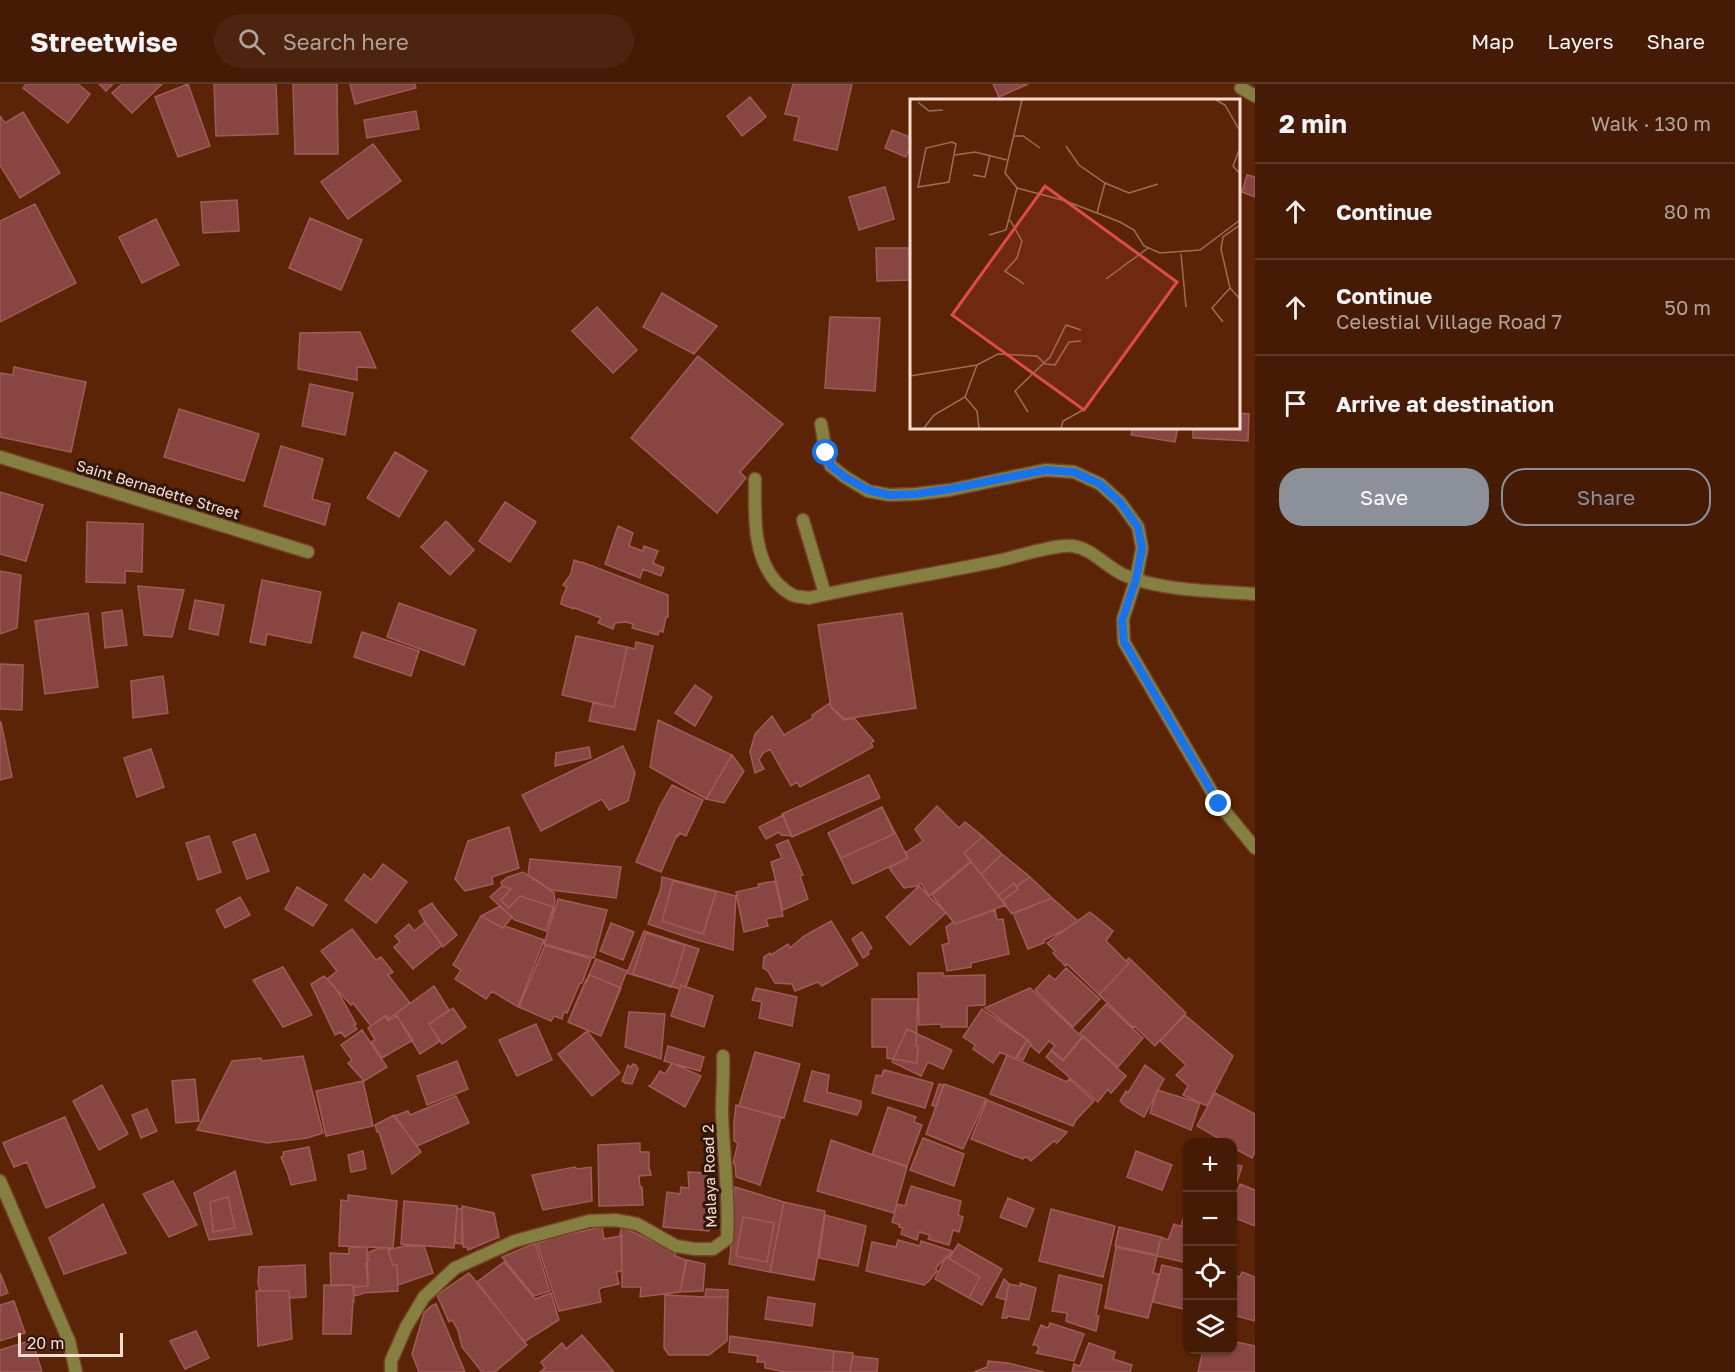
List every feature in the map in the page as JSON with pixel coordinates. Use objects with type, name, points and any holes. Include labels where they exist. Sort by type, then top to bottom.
[{"type":"street","points":[[1241,88],[1255,96]]},
{"type":"street","points":[[821,424],[826,453],[831,466],[868,490],[889,495],[916,494],[1045,470],[1074,472],[1100,484],[1120,502],[1138,527],[1142,548],[1136,579],[1122,620],[1124,642],[1219,804],[1255,848]]},
{"type":"street","name":"Saint Bernadette Street","points":[[0,457],[308,552]]},
{"type":"street","points":[[755,479],[756,528],[760,553],[773,578],[784,590],[796,596],[809,598],[1072,546],[1088,551],[1123,574],[1136,579],[1178,588],[1255,594]]},
{"type":"street","points":[[803,520],[825,594]]},
{"type":"street","name":"Malaya Road 2","points":[[392,1372],[391,1361],[406,1327],[424,1297],[455,1268],[515,1241],[589,1221],[615,1220],[637,1224],[676,1246],[695,1250],[712,1249],[727,1239],[728,1215],[722,1111],[723,1056]]},
{"type":"street","points":[[0,1181],[69,1341],[76,1372]]},
{"type":"building","points":[[26,84],[78,84],[90,94],[68,123],[23,88]]},
{"type":"building","points":[[99,84],[113,84],[106,91]]},
{"type":"building","points":[[122,84],[162,84],[132,113],[112,93]]},
{"type":"building","points":[[188,84],[210,146],[178,157],[155,97]]},
{"type":"building","points":[[214,84],[276,84],[278,134],[216,136]]},
{"type":"building","points":[[293,84],[337,84],[338,154],[295,154]]},
{"type":"building","points":[[350,84],[415,84],[416,88],[355,104]]},
{"type":"building","points":[[793,84],[852,84],[837,150],[794,140],[799,117],[785,114]]},
{"type":"building","points":[[993,84],[1028,84],[999,97]]},
{"type":"building","points":[[750,97],[766,117],[742,136],[727,116]]},
{"type":"building","points":[[416,111],[419,129],[367,138],[364,120]]},
{"type":"building","points":[[23,112],[60,173],[20,198],[0,165],[0,116],[5,123]]},
{"type":"building","points":[[892,130],[910,137],[910,148],[906,157],[885,148]]},
{"type":"building","points":[[373,144],[401,181],[348,219],[321,182]]},
{"type":"building","points":[[1247,175],[1255,177],[1255,197],[1242,192]]},
{"type":"building","points":[[885,187],[894,219],[859,230],[849,197]]},
{"type":"building","points":[[237,200],[239,231],[203,233],[201,202]]},
{"type":"building","points":[[35,204],[76,283],[0,322],[0,221]]},
{"type":"building","points":[[310,218],[362,240],[341,290],[289,268]]},
{"type":"building","points":[[156,219],[179,265],[142,283],[119,237]]},
{"type":"building","points":[[876,248],[910,248],[910,280],[877,281]]},
{"type":"building","points":[[662,293],[717,326],[694,354],[643,327]]},
{"type":"building","points":[[597,307],[637,350],[613,373],[572,331]]},
{"type":"building","points":[[830,317],[880,318],[875,391],[825,388]]},
{"type":"building","points":[[360,332],[376,368],[357,367],[357,380],[298,369],[300,333]]},
{"type":"building","points":[[698,356],[783,424],[740,472],[746,478],[717,513],[631,438]]},
{"type":"building","points":[[14,367],[86,382],[71,452],[0,437],[0,373],[13,375]]},
{"type":"building","points":[[310,384],[353,393],[345,435],[302,426]]},
{"type":"building","points":[[179,409],[259,434],[244,481],[164,457]]},
{"type":"building","points":[[1240,413],[1249,414],[1248,441],[1193,438],[1193,429],[1240,429]]},
{"type":"building","points":[[1133,429],[1178,429],[1175,442],[1131,435]]},
{"type":"building","points":[[281,446],[323,459],[312,499],[330,504],[325,525],[264,506]]},
{"type":"building","points":[[395,452],[427,471],[399,517],[367,498]]},
{"type":"building","points":[[0,492],[43,505],[26,561],[0,554]]},
{"type":"building","points":[[505,502],[536,522],[510,562],[479,541]]},
{"type":"building","points":[[446,521],[474,550],[450,575],[421,547]]},
{"type":"building","points":[[87,522],[143,524],[142,572],[125,571],[125,583],[86,582]]},
{"type":"building","points":[[618,526],[633,533],[629,546],[643,551],[644,546],[658,551],[653,563],[664,568],[661,576],[643,569],[640,578],[605,564]]},
{"type":"building","points":[[574,560],[668,595],[668,617],[666,617],[663,632],[659,631],[658,635],[632,628],[633,624],[626,622],[615,623],[613,629],[598,623],[601,618],[561,604],[567,587],[563,585],[571,574]]},
{"type":"building","points":[[0,571],[21,575],[17,628],[0,634]]},
{"type":"building","points":[[262,580],[321,592],[311,643],[267,634],[265,645],[250,642]]},
{"type":"building","points":[[138,586],[184,590],[172,637],[144,635]]},
{"type":"building","points":[[195,600],[224,605],[218,635],[189,629]]},
{"type":"building","points":[[399,603],[476,630],[464,665],[387,637]]},
{"type":"building","points":[[122,610],[127,645],[105,648],[102,613]]},
{"type":"building","points":[[88,613],[98,687],[45,694],[35,621]]},
{"type":"building","points":[[902,613],[916,708],[845,719],[831,707],[818,625]]},
{"type":"building","points":[[362,632],[419,651],[411,676],[354,657]]},
{"type":"building","points":[[576,636],[627,647],[614,707],[562,695]]},
{"type":"building","points":[[636,642],[653,646],[635,730],[589,721],[593,703],[614,707],[627,647],[635,649]]},
{"type":"building","points":[[0,664],[23,665],[22,710],[0,709]]},
{"type":"building","points":[[163,676],[168,713],[133,718],[131,681]]},
{"type":"building","points":[[695,685],[712,697],[695,726],[675,713]]},
{"type":"building","points":[[830,703],[844,720],[854,718],[874,741],[871,743],[873,747],[800,787],[797,782],[791,786],[770,749],[763,753],[759,760],[764,769],[755,773],[750,752],[755,734],[772,716],[784,735],[813,718],[812,715]]},
{"type":"building","points":[[658,720],[732,755],[706,799],[650,767]]},
{"type":"building","points":[[0,722],[12,777],[0,780]]},
{"type":"building","points":[[623,746],[635,773],[628,801],[609,810],[602,799],[541,831],[522,795]]},
{"type":"building","points":[[589,747],[591,758],[555,766],[556,753]]},
{"type":"building","points":[[151,749],[164,787],[137,797],[124,758]]},
{"type":"building","points":[[732,755],[744,771],[724,803],[706,799]]},
{"type":"building","points":[[869,775],[880,798],[792,837],[782,814]]},
{"type":"building","points":[[672,785],[703,800],[686,836],[680,833],[677,835],[661,872],[636,862],[660,806]]},
{"type":"building","points":[[937,806],[959,828],[965,822],[982,837],[964,853],[971,861],[929,896],[921,883],[904,888],[889,868],[908,858],[905,853],[923,841],[915,829]]},
{"type":"building","points":[[882,807],[908,858],[853,884],[828,833]]},
{"type":"building","points":[[882,807],[894,834],[841,858],[828,833]]},
{"type":"building","points":[[783,815],[792,836],[781,835],[779,832],[766,839],[759,827]]},
{"type":"building","points":[[509,827],[519,868],[492,877],[493,884],[465,891],[455,879],[468,841]]},
{"type":"building","points":[[255,834],[269,871],[247,879],[233,842]]},
{"type":"building","points":[[980,834],[1002,854],[981,874],[964,853],[982,837]]},
{"type":"building","points":[[209,836],[221,872],[198,880],[186,843]]},
{"type":"building","points":[[788,840],[803,875],[800,876],[808,899],[783,910],[771,862],[782,858],[776,845]]},
{"type":"building","points":[[1002,854],[1030,877],[1002,901],[981,874]]},
{"type":"building","points":[[530,859],[621,867],[616,898],[551,890],[528,875]]},
{"type":"building","points":[[971,862],[1006,905],[955,924],[932,895]]},
{"type":"building","points":[[383,864],[407,882],[376,923],[345,900],[364,874],[371,880]]},
{"type":"building","points":[[523,872],[554,893],[555,901],[546,931],[515,920],[490,897],[502,886],[501,882]]},
{"type":"building","points":[[662,877],[736,896],[733,950],[648,924],[661,888]]},
{"type":"building","points":[[1030,877],[1052,898],[1012,914],[1002,901]]},
{"type":"building","points":[[673,881],[716,892],[703,934],[662,921]]},
{"type":"building","points":[[775,881],[783,916],[766,919],[768,926],[744,932],[736,892]]},
{"type":"building","points":[[1014,883],[1018,889],[1002,901],[998,896]]},
{"type":"building","points":[[502,886],[511,889],[501,900],[509,908],[520,896],[554,907],[546,931],[515,920],[490,897]]},
{"type":"building","points":[[919,886],[946,913],[910,945],[886,917]]},
{"type":"building","points":[[297,887],[327,905],[313,926],[285,909]]},
{"type":"building","points":[[240,897],[250,915],[225,928],[216,910]]},
{"type":"building","points":[[1052,898],[1078,921],[1044,940],[1044,943],[1028,949],[1013,913]]},
{"type":"building","points":[[558,899],[607,910],[594,958],[544,944]]},
{"type":"building","points":[[432,903],[457,935],[443,947],[419,911]]},
{"type":"building","points":[[500,906],[512,917],[503,928],[481,916]]},
{"type":"building","points":[[995,910],[997,920],[1003,919],[1009,954],[971,963],[971,967],[947,971],[942,945],[949,943],[946,927],[953,922],[955,924]]},
{"type":"building","points":[[1090,912],[1113,931],[1106,941],[1126,961],[1129,958],[1186,1013],[1155,1046],[1067,964],[1065,966],[1047,943]]},
{"type":"building","points":[[481,916],[503,928],[505,926],[544,940],[518,1007],[492,991],[486,999],[455,979],[461,970],[453,965]]},
{"type":"building","points":[[831,921],[858,965],[822,986],[818,982],[795,991],[792,984],[775,983],[768,971],[763,968],[764,957],[788,944],[790,948],[804,936]]},
{"type":"building","points":[[425,922],[442,945],[413,969],[394,947],[400,942],[395,936],[409,924],[414,931]]},
{"type":"building","points":[[611,923],[634,932],[623,960],[600,951]]},
{"type":"building","points":[[352,929],[376,960],[381,957],[393,972],[388,975],[410,1003],[389,1019],[386,1015],[371,1026],[353,1003],[351,1005],[327,979],[337,971],[321,951]]},
{"type":"building","points":[[644,931],[699,949],[686,987],[681,985],[680,989],[627,973]]},
{"type":"building","points":[[862,932],[872,948],[863,958],[852,939]]},
{"type":"building","points":[[646,933],[685,945],[671,987],[633,974]]},
{"type":"building","points":[[545,945],[591,959],[567,1013],[564,1012],[562,1019],[554,1016],[551,1021],[519,1007]]},
{"type":"building","points":[[1129,958],[1186,1013],[1155,1046],[1099,995],[1129,963],[1126,961]]},
{"type":"building","points":[[596,959],[627,971],[601,1036],[568,1022]]},
{"type":"building","points":[[283,967],[312,1015],[283,1027],[253,980]]},
{"type":"building","points":[[1066,968],[1100,999],[1073,1027],[1035,990],[1049,975],[1055,980]]},
{"type":"building","points":[[918,973],[943,973],[943,976],[985,975],[985,1005],[967,1006],[967,1027],[941,1027],[941,1024],[919,1025]]},
{"type":"building","points":[[590,975],[621,988],[601,1036],[568,1022]]},
{"type":"building","points":[[324,976],[337,990],[356,1024],[354,1025],[357,1029],[345,1037],[341,1032],[335,1035],[311,984]]},
{"type":"building","points":[[681,985],[713,996],[704,1027],[671,1016]]},
{"type":"building","points":[[434,986],[449,1010],[429,1024],[440,1041],[420,1054],[397,1016],[394,1015]]},
{"type":"building","points":[[756,988],[797,997],[792,1026],[759,1018],[762,1002],[752,1000]]},
{"type":"building","points":[[1030,988],[1082,1037],[1063,1060],[1051,1050],[1055,1046],[1049,1041],[1039,1053],[1028,1040],[985,1008]]},
{"type":"building","points":[[872,999],[918,999],[917,1063],[887,1058],[887,1047],[872,1047]]},
{"type":"building","points":[[1106,1004],[1143,1038],[1118,1067],[1080,1033]]},
{"type":"building","points":[[453,1008],[466,1027],[442,1044],[429,1024]]},
{"type":"building","points":[[982,1009],[1027,1040],[1016,1059],[1000,1052],[993,1063],[973,1049],[975,1045],[963,1037]]},
{"type":"building","points":[[629,1012],[665,1014],[661,1059],[625,1047]]},
{"type":"building","points":[[1185,1015],[1233,1056],[1207,1106],[1183,1095],[1188,1086],[1176,1075],[1186,1065],[1160,1041]]},
{"type":"building","points":[[386,1016],[388,1021],[397,1016],[413,1040],[382,1058],[371,1042],[375,1040],[368,1028]]},
{"type":"building","points":[[536,1024],[552,1060],[517,1076],[499,1040]]},
{"type":"building","points":[[907,1029],[952,1050],[943,1069],[928,1062],[921,1076],[892,1062]]},
{"type":"building","points":[[362,1030],[387,1067],[364,1081],[348,1063],[352,1060],[341,1045]]},
{"type":"building","points":[[587,1031],[620,1073],[592,1096],[558,1054]]},
{"type":"building","points":[[1083,1037],[1126,1076],[1111,1093],[1108,1089],[1098,1102],[1046,1057],[1051,1051],[1063,1061]]},
{"type":"building","points":[[1027,1040],[1031,1044],[1023,1060],[1016,1057]]},
{"type":"building","points":[[668,1046],[704,1057],[700,1071],[664,1061]]},
{"type":"building","points":[[755,1052],[800,1064],[784,1118],[739,1106]]},
{"type":"building","points":[[1007,1055],[1067,1082],[1069,1079],[1094,1101],[1073,1126],[990,1094]]},
{"type":"building","points":[[303,1056],[323,1133],[307,1138],[267,1143],[197,1130],[232,1061],[261,1058],[262,1061]]},
{"type":"building","points":[[457,1061],[468,1089],[427,1105],[417,1076]]},
{"type":"building","points":[[672,1063],[701,1076],[685,1107],[649,1086],[660,1071],[665,1074]]},
{"type":"building","points":[[633,1064],[638,1069],[632,1084],[625,1083],[622,1081],[628,1065],[631,1067]]},
{"type":"building","points":[[1145,1065],[1164,1079],[1144,1117],[1120,1101],[1126,1091],[1128,1093]]},
{"type":"building","points":[[885,1070],[933,1083],[925,1108],[872,1093],[876,1075],[882,1076]]},
{"type":"building","points":[[812,1071],[829,1075],[827,1092],[861,1101],[857,1115],[804,1101]]},
{"type":"building","points":[[195,1079],[199,1121],[176,1123],[172,1081]]},
{"type":"building","points":[[363,1081],[373,1126],[326,1136],[316,1091]]},
{"type":"building","points":[[939,1084],[944,1085],[936,1107],[932,1105]]},
{"type":"building","points":[[944,1084],[986,1099],[963,1149],[926,1134]]},
{"type":"building","points":[[102,1085],[128,1134],[99,1150],[73,1101]]},
{"type":"building","points":[[1157,1090],[1200,1103],[1191,1130],[1150,1113]]},
{"type":"building","points":[[1215,1093],[1255,1114],[1255,1152],[1252,1158],[1237,1150],[1237,1138],[1218,1138],[1197,1126]]},
{"type":"building","points":[[456,1096],[469,1123],[417,1146],[394,1116],[408,1111],[410,1115]]},
{"type":"building","points":[[987,1100],[1067,1132],[1057,1143],[1054,1141],[1031,1161],[971,1139]]},
{"type":"building","points":[[736,1105],[781,1118],[760,1185],[736,1177],[733,1163],[738,1143],[734,1141]]},
{"type":"building","points":[[888,1107],[916,1117],[914,1122],[922,1125],[907,1166],[872,1155]]},
{"type":"building","points":[[147,1109],[157,1131],[141,1138],[132,1115]]},
{"type":"building","points":[[394,1115],[421,1152],[392,1174],[375,1125]]},
{"type":"building","points":[[65,1117],[95,1187],[46,1208],[27,1162],[14,1167],[3,1143]]},
{"type":"building","points":[[923,1138],[964,1154],[954,1186],[910,1170]]},
{"type":"building","points":[[831,1140],[907,1167],[894,1213],[817,1191]]},
{"type":"building","points":[[640,1143],[640,1152],[649,1152],[651,1175],[639,1176],[643,1205],[599,1206],[598,1145]]},
{"type":"building","points":[[309,1147],[316,1180],[291,1185],[281,1157],[284,1156],[283,1152]]},
{"type":"building","points":[[363,1151],[366,1169],[351,1172],[348,1155]]},
{"type":"building","points":[[1136,1151],[1172,1165],[1162,1190],[1127,1177]]},
{"type":"building","points":[[1237,1165],[1242,1166],[1237,1182]]},
{"type":"building","points":[[575,1167],[577,1169],[591,1167],[592,1201],[543,1210],[532,1175]]},
{"type":"building","points":[[235,1171],[252,1234],[209,1240],[194,1193]]},
{"type":"building","points":[[688,1172],[707,1173],[707,1187],[710,1187],[710,1194],[712,1193],[709,1231],[663,1227],[667,1192],[680,1194],[681,1187],[689,1188]]},
{"type":"building","points":[[173,1181],[197,1225],[169,1237],[143,1194]]},
{"type":"building","points":[[1240,1184],[1255,1190],[1255,1226],[1237,1219],[1237,1192]]},
{"type":"building","points":[[911,1186],[961,1201],[958,1215],[963,1217],[959,1232],[953,1230],[949,1245],[928,1239],[930,1235],[919,1232],[917,1240],[901,1234],[903,1228],[892,1222],[897,1204],[905,1206]]},
{"type":"building","points":[[735,1187],[784,1202],[770,1272],[729,1264]]},
{"type":"building","points":[[348,1195],[397,1201],[393,1248],[339,1246],[341,1200],[348,1201]]},
{"type":"building","points":[[228,1197],[235,1228],[213,1232],[210,1202]]},
{"type":"building","points":[[1008,1198],[1034,1209],[1026,1227],[1000,1217]]},
{"type":"building","points":[[404,1201],[457,1206],[454,1248],[401,1244]]},
{"type":"building","points":[[784,1202],[825,1211],[814,1280],[770,1272]]},
{"type":"building","points":[[103,1204],[126,1253],[64,1274],[49,1238]]},
{"type":"building","points":[[462,1206],[494,1213],[499,1237],[468,1250],[467,1247],[463,1247]]},
{"type":"building","points":[[457,1208],[462,1209],[462,1244],[455,1243]]},
{"type":"building","points":[[1051,1209],[1115,1226],[1103,1277],[1039,1261]]},
{"type":"building","points":[[825,1215],[866,1226],[858,1266],[819,1258]]},
{"type":"building","points":[[743,1217],[774,1223],[767,1262],[736,1256]]},
{"type":"building","points":[[1174,1224],[1183,1227],[1183,1262],[1157,1256],[1161,1237],[1168,1240]]},
{"type":"building","points":[[602,1227],[604,1239],[621,1236],[622,1271],[616,1272],[619,1284],[599,1290],[601,1302],[559,1311],[537,1243]]},
{"type":"building","points":[[622,1227],[676,1252],[675,1256],[686,1260],[680,1292],[640,1297],[641,1287],[622,1287],[622,1235],[620,1236],[620,1233]]},
{"type":"building","points":[[1119,1227],[1161,1237],[1157,1255],[1115,1246]]},
{"type":"building","points":[[898,1240],[920,1246],[921,1241],[952,1251],[924,1285],[866,1271],[872,1242],[896,1247]]},
{"type":"building","points":[[535,1243],[550,1291],[534,1296],[502,1257]]},
{"type":"building","points":[[958,1244],[1002,1269],[982,1305],[935,1279],[946,1257],[949,1259]]},
{"type":"building","points":[[404,1246],[424,1246],[433,1273],[398,1285],[397,1265],[393,1265],[388,1250]]},
{"type":"building","points":[[349,1247],[367,1247],[368,1286],[331,1286],[330,1253],[349,1254]]},
{"type":"building","points":[[1116,1247],[1157,1256],[1153,1273],[1159,1274],[1148,1318],[1105,1308]]},
{"type":"building","points":[[380,1248],[392,1248],[388,1250],[393,1265],[397,1265],[398,1291],[362,1293],[354,1296],[354,1287],[368,1286],[366,1263],[369,1260],[369,1252]]},
{"type":"building","points":[[946,1257],[980,1277],[969,1298],[935,1279]]},
{"type":"building","points":[[687,1260],[705,1264],[703,1291],[680,1292]]},
{"type":"building","points":[[504,1262],[535,1299],[551,1293],[559,1320],[524,1342],[477,1282]]},
{"type":"building","points":[[305,1265],[306,1297],[290,1298],[289,1291],[260,1291],[259,1267]]},
{"type":"building","points":[[1162,1265],[1183,1270],[1183,1309],[1153,1302]]},
{"type":"building","points":[[1242,1272],[1255,1277],[1255,1321],[1237,1316],[1237,1276],[1240,1277]]},
{"type":"building","points":[[0,1273],[8,1293],[0,1296]]},
{"type":"building","points":[[469,1273],[527,1345],[495,1372],[482,1372],[462,1347],[458,1330],[452,1320],[449,1322],[437,1295]]},
{"type":"building","points":[[1059,1275],[1102,1285],[1096,1316],[1099,1316],[1096,1331],[1066,1321],[1067,1313],[1052,1311]]},
{"type":"building","points":[[1004,1279],[1009,1284],[1006,1300],[996,1297]]},
{"type":"building","points":[[1020,1283],[1036,1288],[1029,1320],[1007,1316],[1007,1318],[1002,1318],[1009,1284],[1021,1286]]},
{"type":"building","points":[[324,1285],[353,1285],[351,1334],[323,1334]]},
{"type":"building","points":[[706,1289],[728,1290],[727,1341],[709,1355],[669,1355],[664,1348],[665,1295],[705,1297]]},
{"type":"building","points":[[706,1289],[728,1290],[728,1297],[705,1297]]},
{"type":"building","points":[[256,1291],[289,1291],[292,1339],[258,1346]]},
{"type":"building","points":[[768,1297],[815,1304],[812,1326],[765,1319]]},
{"type":"building","points":[[14,1301],[25,1333],[0,1341],[0,1305]]},
{"type":"building","points":[[436,1304],[465,1372],[419,1372],[412,1354],[424,1313]]},
{"type":"building","points":[[1050,1323],[1084,1334],[1074,1361],[1036,1353],[1039,1349],[1037,1345],[1033,1345],[1041,1325],[1048,1328]]},
{"type":"building","points":[[196,1331],[209,1358],[185,1369],[170,1341]]},
{"type":"building","points":[[582,1335],[614,1372],[540,1372],[545,1368],[541,1362],[562,1343],[566,1349]]},
{"type":"building","points":[[730,1336],[834,1351],[832,1372],[785,1372],[765,1368],[765,1362],[757,1362],[758,1356],[729,1352]]},
{"type":"building","points":[[32,1340],[42,1372],[0,1372],[0,1350]]},
{"type":"building","points":[[1237,1342],[1255,1346],[1255,1372],[1198,1372],[1202,1354],[1237,1354]]},
{"type":"building","points":[[1089,1343],[1115,1352],[1113,1359],[1132,1365],[1130,1372],[1072,1372],[1074,1364],[1080,1366]]},
{"type":"building","points":[[834,1351],[853,1353],[850,1372],[832,1372]]},
{"type":"building","points":[[853,1356],[878,1359],[877,1372],[850,1372]]},
{"type":"building","points":[[988,1361],[1008,1363],[1044,1372],[974,1372],[987,1367]]},
{"type":"route","points":[[826,453],[831,466],[845,477],[868,490],[889,495],[950,489],[1045,470],[1074,472],[1100,484],[1120,502],[1138,527],[1142,548],[1136,579],[1122,620],[1124,642],[1219,804]]}]
